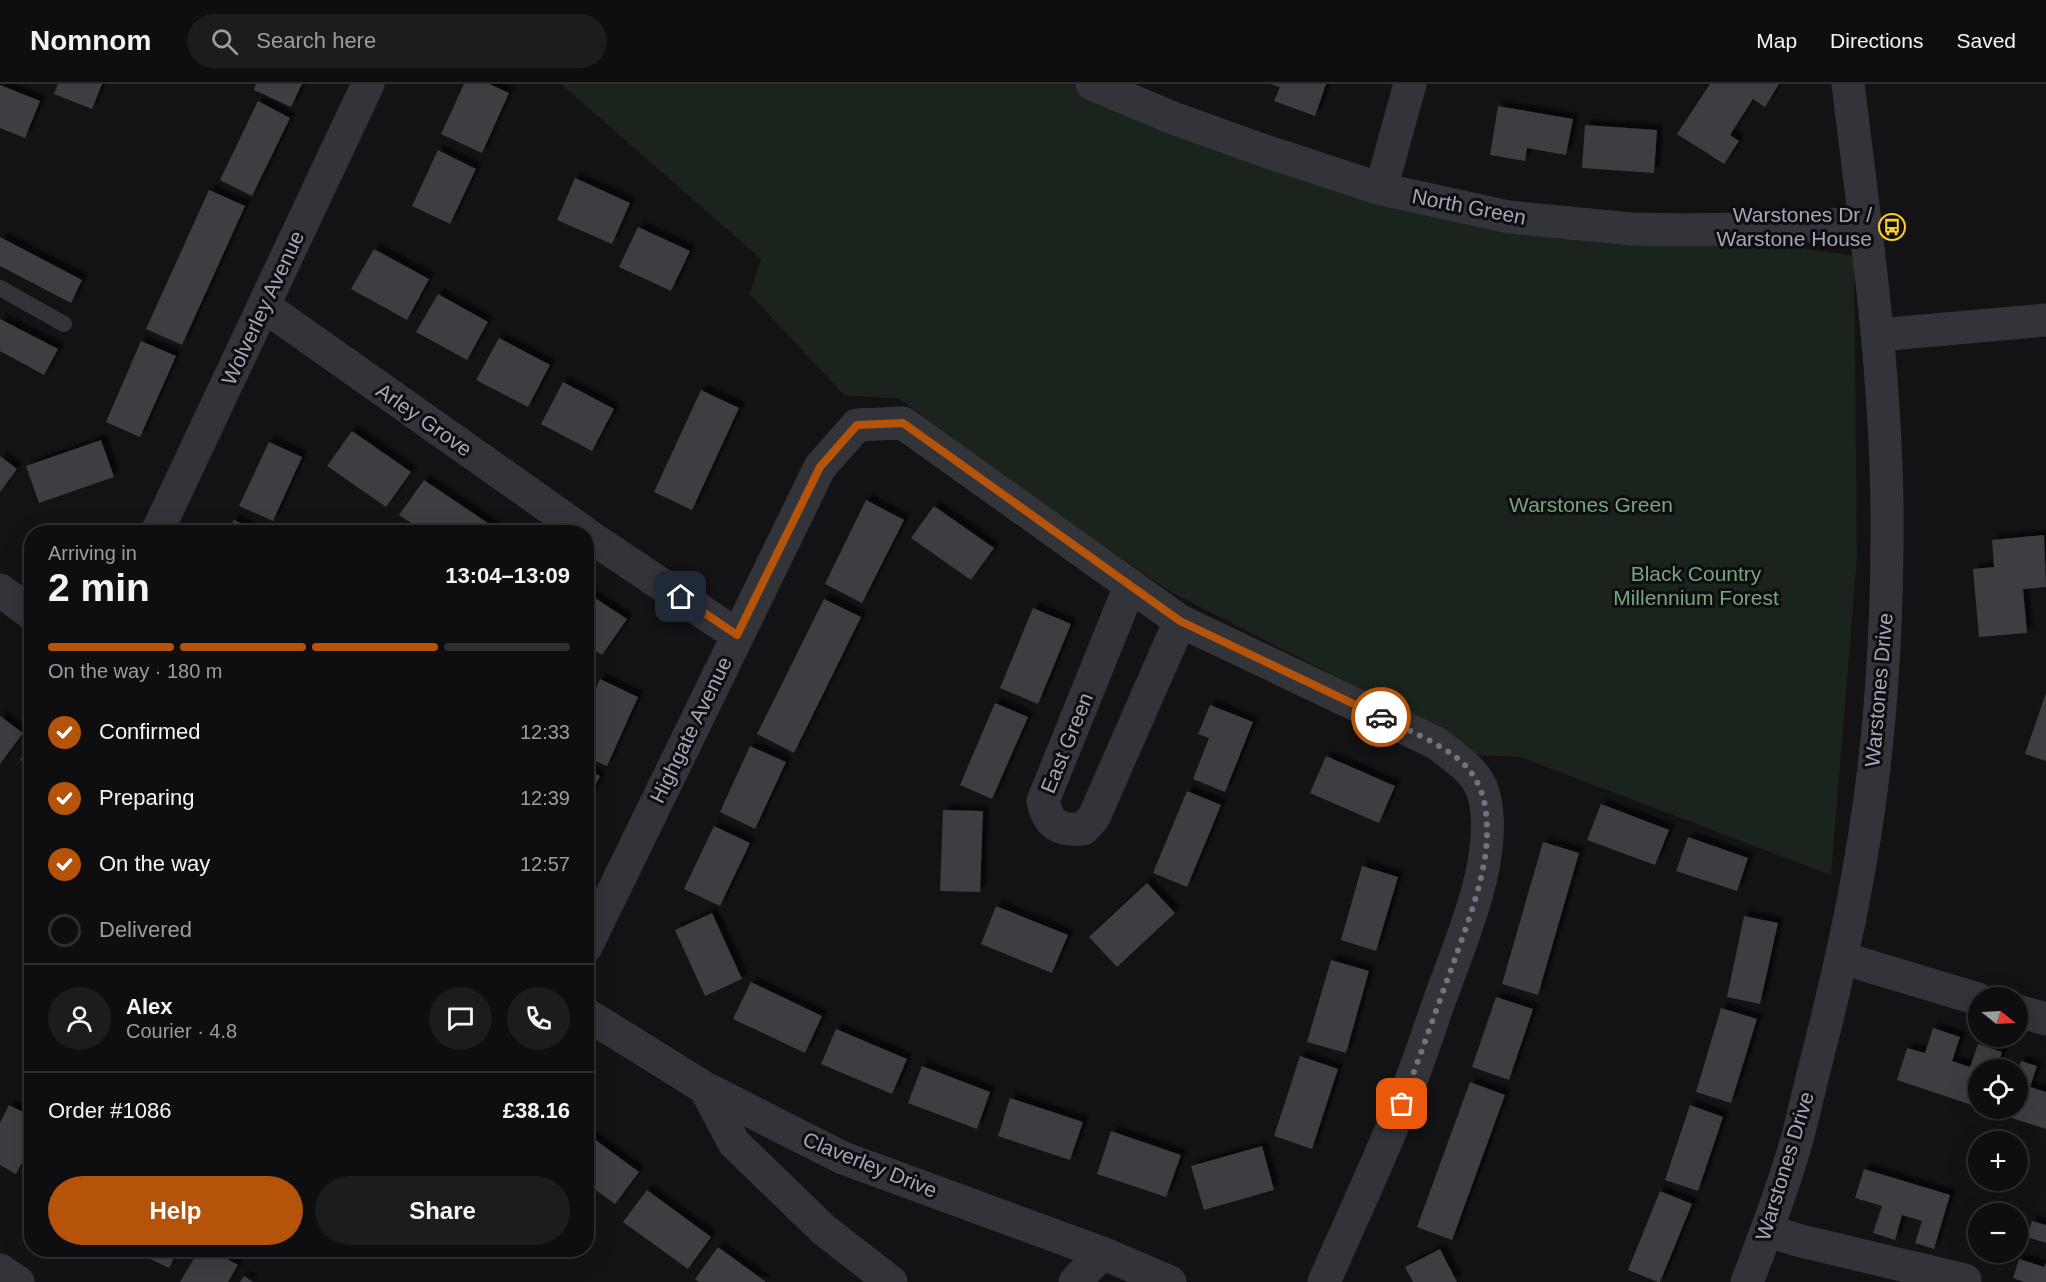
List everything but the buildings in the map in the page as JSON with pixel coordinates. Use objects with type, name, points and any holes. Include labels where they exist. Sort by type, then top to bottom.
[{"type":"street","name":"Wolverley Avenue","points":[[160,525],[368,84]]},
{"type":"street","name":"North Green","points":[[1092,84],[1225,137],[1381,189],[1509,217],[1631,229],[1747,229],[1865,223]]},
{"type":"street","points":[[1381,189],[1410,84]]},
{"type":"street","name":"Warstones Drive","points":[[1747,1282],[1796,1142],[1842,958],[1861,861],[1879,722],[1886,622],[1887,502],[1878,335],[1848,84]]},
{"type":"street","name":"Arley Grove","points":[[264,306],[574,525]]},
{"type":"street","points":[[1878,335],[2046,320]]},
{"type":"street","name":"Highgate Avenue","points":[[594,930],[820,467],[857,425],[903,423],[1130,586]]},
{"type":"street","name":"Arley Grove","points":[[594,539],[737,635]]},
{"type":"street","points":[[1130,586],[1180,621],[1436,743],[1469,768],[1482,790],[1486,811],[1487,838],[1467,926],[1402,1104],[1324,1282]]},
{"type":"street","name":"East Green","points":[[1130,586],[1043,801],[1046,813],[1053,822],[1067,830],[1083,829],[1094,817],[1180,621]]},
{"type":"street","points":[[0,590],[24,608]]},
{"type":"street","points":[[1842,958],[1968,996]]},
{"type":"street","points":[[2028,1014],[2046,1019]]},
{"type":"street","name":"Claverley Drive","points":[[594,1019],[705,1088],[843,1158],[1102,1253],[1170,1282]]},
{"type":"street","points":[[705,1088],[734,1143],[824,1230],[891,1282]]},
{"type":"street","points":[[1767,1230],[1797,1240],[1965,1280]]},
{"type":"street","points":[[1076,1282],[1102,1253]]},
{"type":"street","points":[[0,1270],[18,1282]]},
{"type":"lane","points":[[0,288],[64,324]]},
{"type":"green space","name":"Warstones Green","points":[[561,84],[1072,84],[1426,214],[1619,245],[1757,241],[1854,256],[1857,558],[1831,875],[1520,757],[1470,755],[1446,733],[1169,591],[1010,482],[900,399],[844,395],[750,294],[761,259]]},
{"type":"way so far","points":[[1381,717],[1436,743],[1469,768],[1482,790],[1486,811],[1487,838],[1467,926],[1402,1104]]},
{"type":"place","name":"Warstones Dr / Warstone House","points":[[1892,227]]},
{"type":"route","points":[[681,597],[737,635],[820,467],[857,425],[903,423],[1180,621],[1381,717]]},
{"type":"park label","name":"Black Country Millennium Forest","points":[[1696,586]]}]
